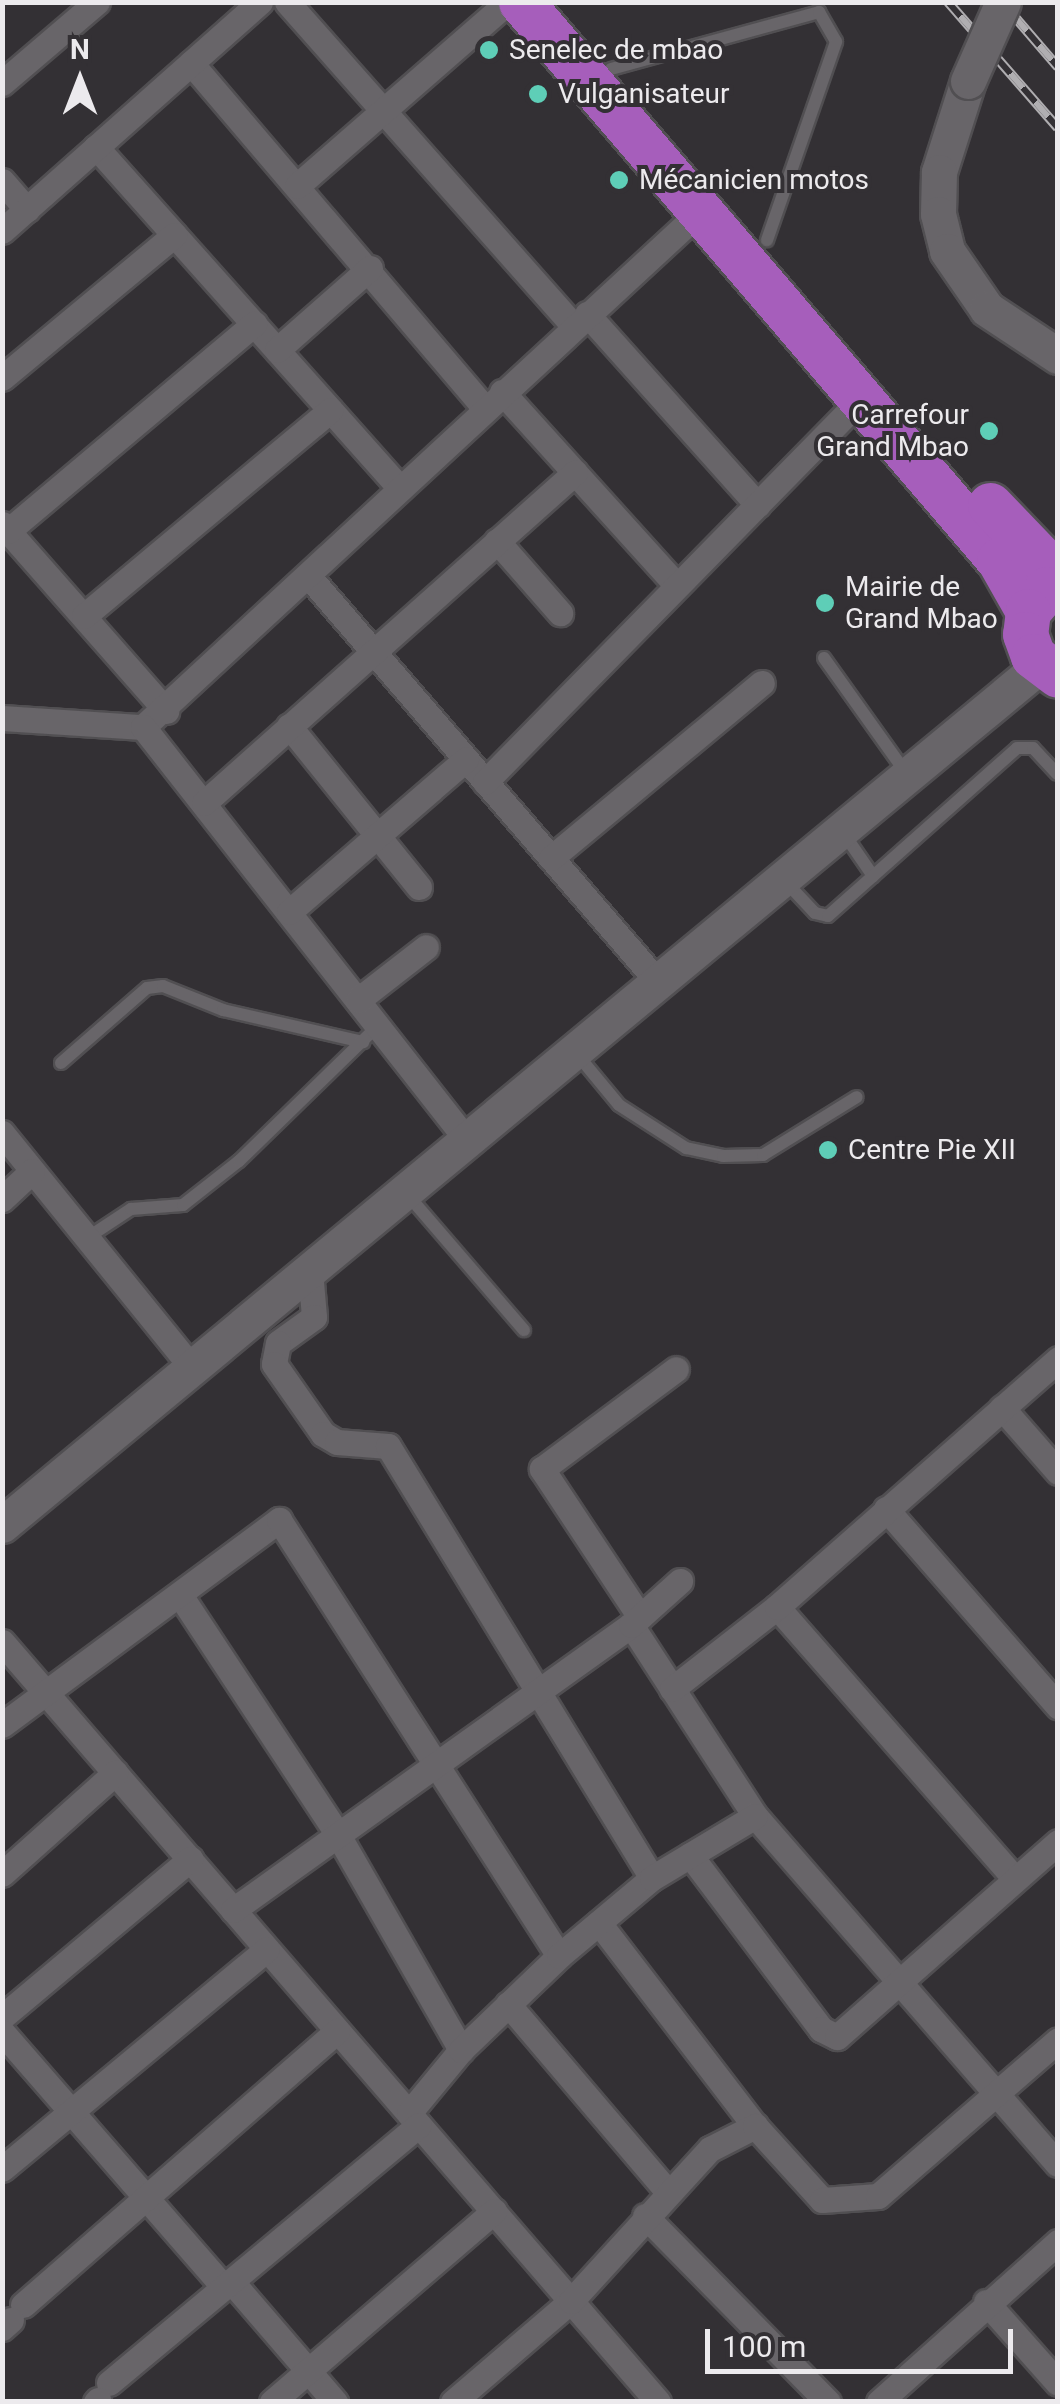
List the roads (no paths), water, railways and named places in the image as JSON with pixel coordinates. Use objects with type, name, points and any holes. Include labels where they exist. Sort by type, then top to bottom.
[{"type":"highway","points":[[521,2],[999,560],[1048,590]]},
{"type":"highway","points":[[554,2],[767,240],[1022,544],[1048,590]]},
{"type":"highway","points":[[1048,590],[1025,634],[1049,670]]},
{"type":"street","points":[[2,83],[97,2]]},
{"type":"street","points":[[2,231],[260,2]]},
{"type":"street","points":[[287,2],[382,109],[758,506]]},
{"type":"street","points":[[297,186],[508,2]]},
{"type":"street","points":[[1004,2],[968,82],[939,172],[938,214],[947,251],[986,309],[1058,356]]},
{"type":"street","points":[[191,63],[370,268],[493,400],[574,472],[677,586]]},
{"type":"street","points":[[96,146],[400,488]]},
{"type":"street","points":[[2,181],[27,210]]},
{"type":"street","points":[[7,711],[143,727],[310,578],[493,400],[703,210]]},
{"type":"street","points":[[2,378],[174,235]]},
{"type":"street","points":[[277,350],[370,268]]},
{"type":"street","points":[[166,710],[6,528],[254,324]]},
{"type":"street","points":[[485,782],[862,398]]},
{"type":"street","points":[[84,616],[330,410]]},
{"type":"street","points":[[204,804],[574,472]]},
{"type":"street","points":[[497,541],[560,612]]},
{"type":"street","points":[[310,578],[658,982]]},
{"type":"street","points":[[2,1524],[189,1364],[310,1270],[841,829],[1049,670]]},
{"type":"street","points":[[551,858],[762,683]]},
{"type":"street","points":[[289,726],[419,888]]},
{"type":"street","points":[[143,727],[358,1000],[370,1034],[466,1139]]},
{"type":"street","points":[[289,912],[466,759]]},
{"type":"street","points":[[358,1000],[426,947]]},
{"type":"street","points":[[2,1133],[189,1364]]},
{"type":"street","points":[[2,1199],[32,1171]]},
{"type":"street","points":[[310,1270],[314,1316],[278,1343],[274,1364],[323,1434],[338,1442],[388,1446],[652,1878]]},
{"type":"street","points":[[672,1689],[776,1607],[1058,1360]]},
{"type":"street","points":[[676,1370],[542,1469],[672,1689],[755,1816],[1058,2164]]},
{"type":"street","points":[[1002,1408],[1058,1472]]},
{"type":"street","points":[[886,1510],[1058,1706]]},
{"type":"street","points":[[2,1725],[279,1520],[439,1763],[559,1956]]},
{"type":"street","points":[[234,1910],[635,1621],[680,1581]]},
{"type":"street","points":[[180,1595],[338,1835],[461,2050]]},
{"type":"street","points":[[776,1607],[1016,1880]]},
{"type":"street","points":[[2,1642],[494,2211],[570,2301],[642,2396]]},
{"type":"street","points":[[2,1874],[116,1773]]},
{"type":"street","points":[[101,2395],[414,2119],[461,2050],[559,1956],[652,1878],[755,1816]]},
{"type":"street","points":[[690,1855],[827,2036],[838,2037],[1058,1842]]},
{"type":"street","points":[[2,2017],[190,1859]]},
{"type":"street","points":[[598,1923],[755,2126],[822,2200],[853,2202],[878,2196],[1058,2040]]},
{"type":"street","points":[[2,2169],[267,1949]]},
{"type":"street","points":[[508,2004],[668,2192]]},
{"type":"street","points":[[12,2318],[338,2031]]},
{"type":"street","points":[[2,2032],[146,2198],[334,2402]]},
{"type":"street","points":[[453,2402],[570,2301],[710,2149],[755,2126]]},
{"type":"street","points":[[272,2402],[494,2211]]},
{"type":"street","points":[[645,2216],[828,2402]]},
{"type":"street","points":[[879,2402],[986,2302],[1058,2242]]},
{"type":"street","points":[[986,2302],[1058,2383]]},
{"type":"lane","points":[[611,69],[819,12],[836,42],[767,240]]},
{"type":"lane","points":[[824,658],[908,775]]},
{"type":"lane","points":[[782,878],[815,913],[828,916],[1018,748],[1033,748],[1057,774]]},
{"type":"lane","points":[[841,829],[873,876]]},
{"type":"lane","points":[[61,1062],[147,988],[163,986],[223,1010],[370,1034]]},
{"type":"lane","points":[[86,1238],[131,1209],[183,1205],[239,1161],[370,1034]]},
{"type":"lane","points":[[574,1051],[619,1105],[686,1148],[724,1156],[763,1155],[857,1097]]},
{"type":"lane","points":[[405,1191],[524,1330]]},
{"type":"railway","points":[[948,2],[1058,128]]},
{"type":"railway","points":[[1002,2],[1058,67]]},
{"type":"place","name":"Senelec de mbao","points":[[489,50]]},
{"type":"place","name":"Vulganisateur","points":[[538,94]]},
{"type":"place","name":"Mécanicien motos","points":[[619,180]]},
{"type":"place","name":"Carrefour Grand Mbao","points":[[989,431]]},
{"type":"place","name":"Mairie de Grand Mbao","points":[[825,603]]},
{"type":"place","name":"Centre Pie XII","points":[[828,1150]]}]
